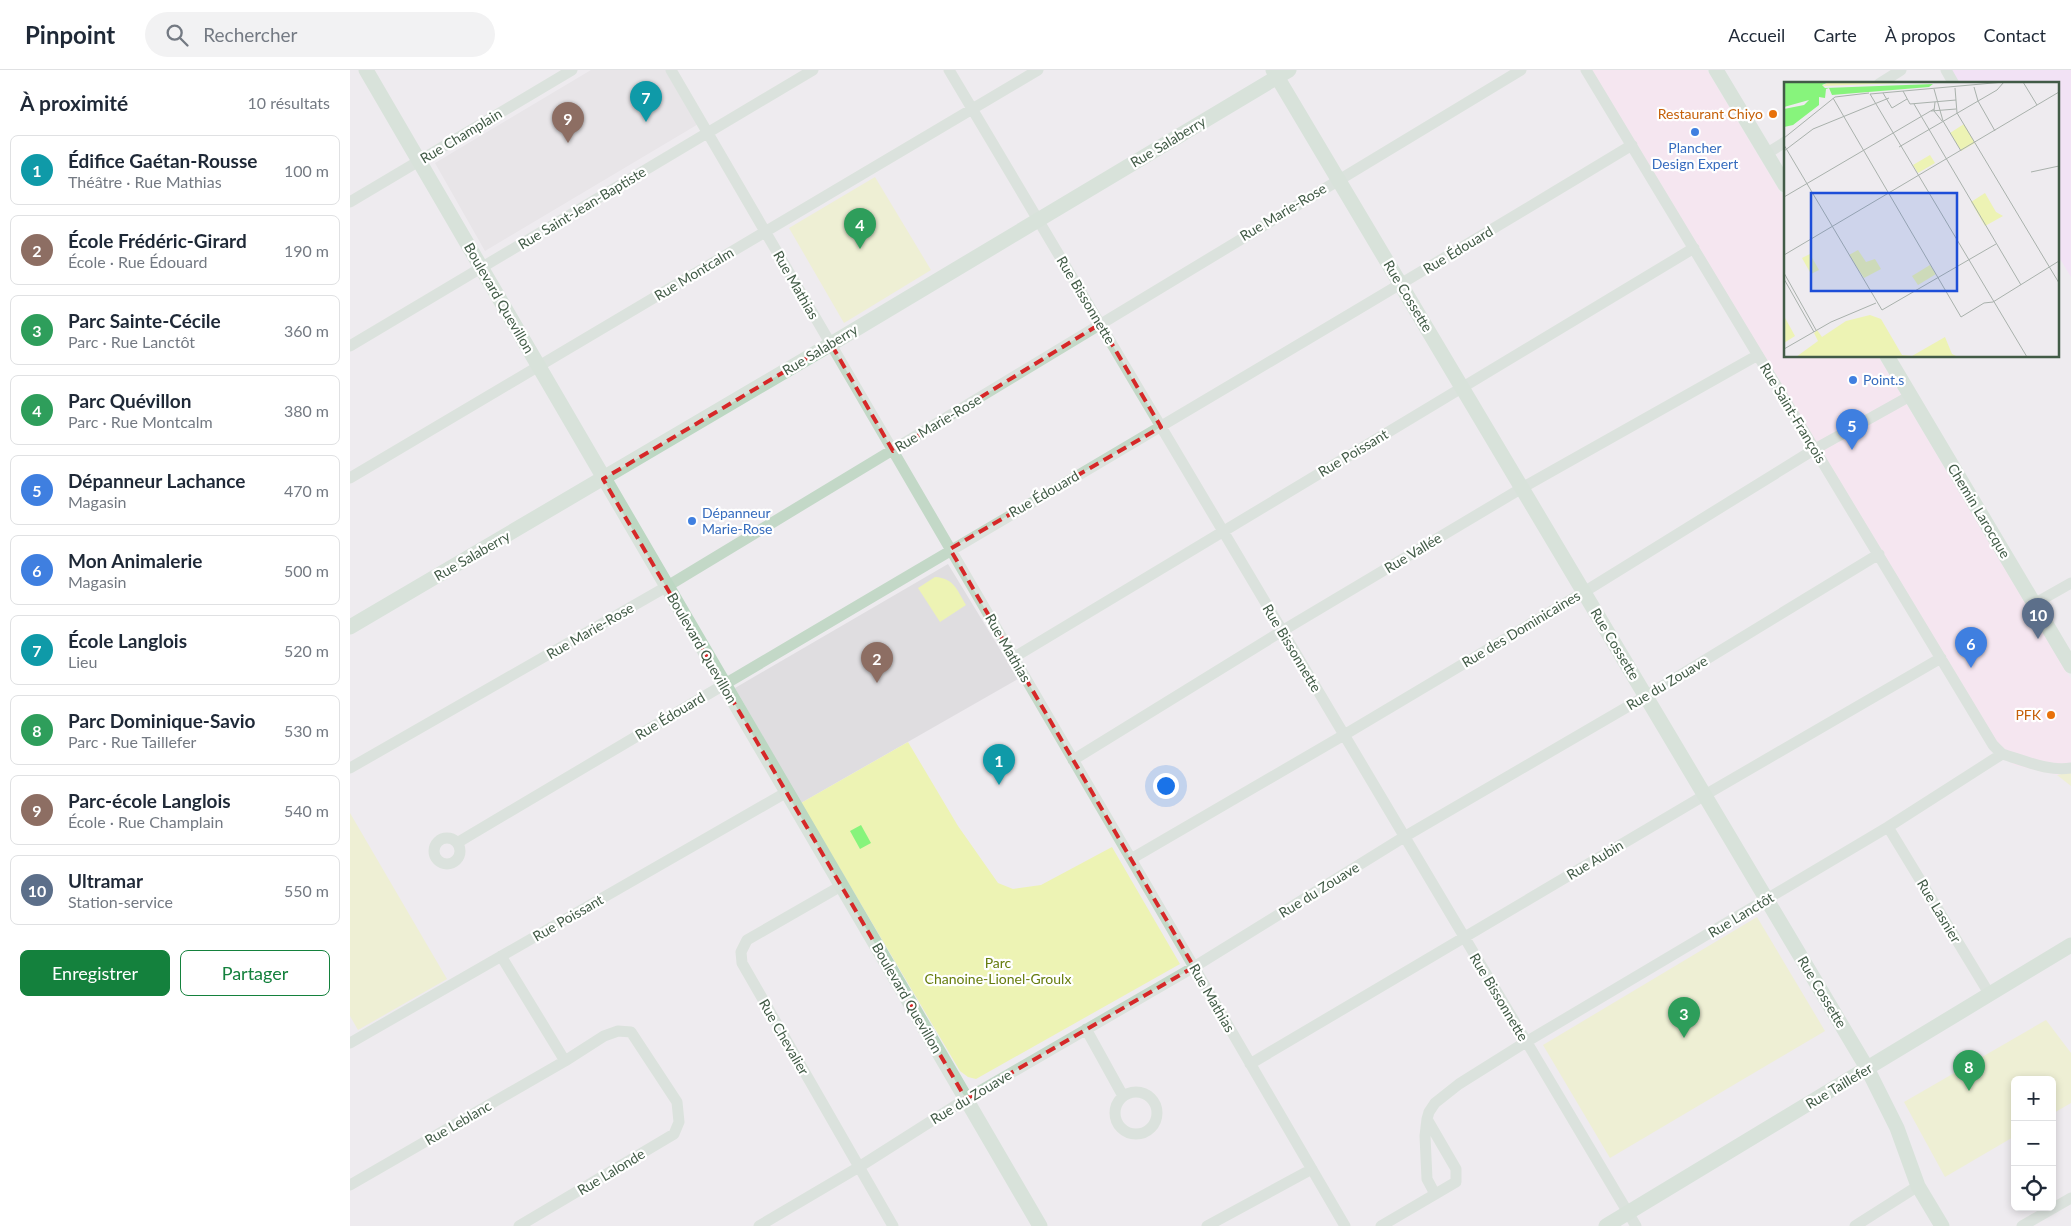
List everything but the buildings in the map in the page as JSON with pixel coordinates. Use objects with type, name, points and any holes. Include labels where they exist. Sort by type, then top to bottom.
[{"type":"street","name":"Boulevard Quevillon","points":[[366,70],[1040,1226]]},
{"type":"street","name":"Rue Champlain","points":[[350,202],[572,70]]},
{"type":"street","name":"Rue Mathias","points":[[671,70],[1345,1226]]},
{"type":"street","name":"Rue Saint-Jean-Baptiste","points":[[350,346],[813,70]]},
{"type":"street","name":"Rue Bissonnette","points":[[949,70],[1632,1220]]},
{"type":"street","name":"Rue Montcalm","points":[[350,478],[1038,70]]},
{"type":"street","name":"Rue Marie-Rose","points":[[350,768],[666,587],[1521,70]]},
{"type":"street","name":"Rue Saint-François","points":[[1586,70],[1993,745],[2002,754]]},
{"type":"street","points":[[1716,70],[1784,183]]},
{"type":"street","points":[[1882,82],[1901,70]]},
{"type":"street","points":[[1946,70],[1953,82]]},
{"type":"street","name":"Rue Cossette","points":[[1280,72],[1338,179],[1867,1068],[1897,1128],[1918,1186],[1942,1226]]},
{"type":"street","name":"Rue Salaberry","points":[[350,627],[831,344],[1280,72]]},
{"type":"street","points":[[1766,154],[1784,143]]},
{"type":"street","name":"Rue Édouard","points":[[457,843],[950,549],[1401,285],[1632,145]]},
{"type":"street","name":"Rue Poissant","points":[[1014,658],[1222,530],[1694,248]]},
{"type":"street","name":"Rue Vallée","points":[[1073,760],[1522,488],[1758,355]]},
{"type":"street","name":"Chemin Larocque","points":[[1887,358],[2071,666]]},
{"type":"street","name":"Rue des Dominicaines","points":[[1130,858],[1344,735],[1584,592],[1815,449],[1910,396]]},
{"type":"street","name":"Rue du Zouave","points":[[759,1226],[859,1167],[966,1099],[1194,967],[1404,837],[1646,696],[1878,554]]},
{"type":"street","points":[[2034,604],[2071,583]]},
{"type":"street","name":"Rue Aubin","points":[[1250,1064],[1941,658]]},
{"type":"street","points":[[2002,754],[2052,768],[2063,770],[2071,768]]},
{"type":"street","name":"Rue Lanctôt","points":[[1426,1120],[1435,1103],[1459,1084],[1526,1042],[1888,827],[2002,754]]},
{"type":"street","name":"Rue Poissant","points":[[350,1043],[787,792]]},
{"type":"street","name":"Rue Lasnier","points":[[1888,827],[1990,995]]},
{"type":"street","name":"Rue Chevalier","points":[[841,886],[747,940],[741,952],[742,963],[893,1226]]},
{"type":"street","name":"Rue Taillefer","points":[[1606,1226],[1632,1220],[1867,1068],[2071,945]]},
{"type":"street","points":[[501,956],[565,1061]]},
{"type":"street","points":[[1086,1029],[1123,1096]]},
{"type":"street","name":"Rue Leblanc","points":[[350,1185],[565,1061],[604,1036],[618,1031],[631,1032],[677,1102]]},
{"type":"street","name":"Rue Lalonde","points":[[519,1226],[674,1134],[678,1122],[677,1102]]},
{"type":"street","points":[[1426,1120],[1424,1136],[1428,1179],[1435,1194]]},
{"type":"street","points":[[1382,1226],[1456,1182],[1456,1169],[1426,1120]]},
{"type":"street","points":[[1215,1224],[1312,1169]]},
{"type":"street","points":[[1855,1226],[1918,1186]]},
{"type":"street","points":[[2022,1226],[2071,1198]]},
{"type":"highlighted area","points":[[1100,324],[1161,427],[950,549],[1194,967],[966,1099],[603,479],[831,344],[893,451]]},
{"type":"shaded area","points":[[591,70],[666,70],[700,123],[485,251],[435,163]]},
{"type":"shaded area","points":[[1591,70],[1707,70],[1784,198],[1784,358],[1879,358],[2071,679],[2071,772],[2057,775],[2014,765],[2002,754]]},
{"type":"shaded area","points":[[1946,70],[2071,70],[2071,277],[2058,256],[2058,82],[1953,82]]},
{"type":"shaded area","points":[[948,564],[1018,679],[801,803],[735,688]]},
{"type":"shaded area","points":[[861,825],[871,843],[860,849],[850,831]]},
{"type":"green space","points":[[875,177],[931,270],[844,323],[789,228]]},
{"type":"green space","points":[[935,577],[951,582],[966,605],[940,622],[918,588]]},
{"type":"green space","name":"Parc Chanoine-Lionel-Groulx","points":[[908,742],[958,826],[998,883],[1013,889],[1041,885],[1112,847],[1180,964],[976,1079],[968,1077],[960,1071],[801,803]]},
{"type":"green space","points":[[2071,772],[2071,786],[2057,775]]},
{"type":"green space","points":[[350,813],[447,979],[358,1030],[350,1016]]},
{"type":"green space","points":[[1757,917],[1825,1031],[1610,1158],[1543,1045]]},
{"type":"green space","points":[[2046,1020],[2071,1053],[2071,1103],[2056,1112],[2056,1076],[2011,1076],[2011,1138],[1945,1177],[1904,1102]]},
{"type":"place","name":"Restaurant Chiyo","points":[[1773,114]]},
{"type":"place","name":"École Langlois","points":[[646,122]]},
{"type":"place","name":"Plancher Design Expert","points":[[1695,132]]},
{"type":"place","name":"Parc-école Langlois","points":[[568,143]]},
{"type":"place","name":"Parc Quévillon","points":[[860,249]]},
{"type":"place","name":"Point.s","points":[[1853,380]]},
{"type":"place","name":"Dépanneur Lachance","points":[[1852,450]]},
{"type":"place","name":"Dépanneur Marie-Rose","points":[[692,521]]},
{"type":"place","name":"Ultramar","points":[[2038,639]]},
{"type":"place","name":"Mon Animalerie","points":[[1971,668]]},
{"type":"place","name":"École Frédéric-Girard","points":[[877,683]]},
{"type":"place","name":"PFK","points":[[2051,715]]},
{"type":"place","name":"Édifice Gaétan-Rousse","points":[[999,785]]},
{"type":"place","name":"Parc Sainte-Cécile","points":[[1684,1038]]},
{"type":"place","name":"Parc Dominique-Savio","points":[[1969,1091]]}]
